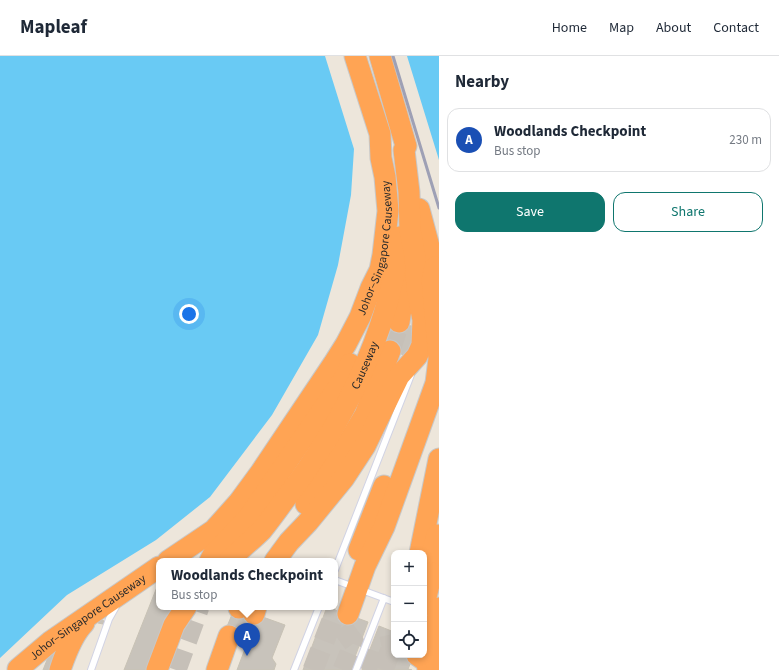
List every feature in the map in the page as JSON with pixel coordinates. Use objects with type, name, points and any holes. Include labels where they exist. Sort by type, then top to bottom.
[{"type":"highway","name":"Johor–Singapore Causeway","points":[[172,558],[214,530],[239,502],[282,442],[360,355],[360,317],[380,270],[388,211],[385,177],[381,158],[380,134],[356,56]]},
{"type":"highway","points":[[345,582],[365,566],[382,531],[436,383],[439,359],[432,280],[438,273],[404,150],[401,147],[373,56]]},
{"type":"highway","points":[[380,56],[406,146],[404,150],[409,192],[410,230],[406,283],[399,322]]},
{"type":"highway","name":"Causeway","points":[[212,558],[249,517],[360,355],[395,272],[401,209],[398,187],[389,152],[380,134]]},
{"type":"highway","points":[[277,558],[289,542],[308,522],[344,478],[365,446],[399,376],[417,356],[422,345],[423,320],[417,289],[415,256],[410,230]]},
{"type":"highway","points":[[338,605],[345,582],[357,555],[434,355],[437,330]]},
{"type":"highway","name":"Causeway","points":[[232,558],[262,530],[306,472],[326,440],[359,378],[360,355]]},
{"type":"highway","name":"Causeway","points":[[265,558],[342,453],[364,415],[360,355]]},
{"type":"highway","points":[[427,564],[439,459]]},
{"type":"highway","points":[[421,550],[432,528]]},
{"type":"highway","points":[[426,550],[432,528]]},
{"type":"highway","points":[[427,594],[439,545]]},
{"type":"highway","name":"Johor–Singapore Causeway","points":[[30,666],[63,654],[96,612],[123,591],[156,569]]},
{"type":"highway","points":[[437,670],[434,649],[439,608]]},
{"type":"highway","points":[[157,670],[174,625],[184,610]]},
{"type":"highway","points":[[217,670],[235,638],[229,670]]},
{"type":"highway","points":[[60,670],[64,658],[63,654]]},
{"type":"highway","points":[[421,658],[427,662],[428,670]]},
{"type":"lane","points":[[391,601],[345,582],[411,375],[407,368]]},
{"type":"lane","points":[[91,670],[109,619],[115,610],[123,591]]},
{"type":"lane","points":[[356,670],[384,598]]},
{"type":"lane","points":[[294,670],[336,611]]},
{"type":"water","points":[[0,56],[325,56],[354,149],[351,195],[338,265],[318,335],[272,415],[210,497],[156,540],[67,595],[0,658]]},
{"type":"water","points":[[407,56],[439,56],[439,160]]},
{"type":"building","points":[[393,320],[417,328],[407,356],[383,348]]},
{"type":"building","points":[[156,590],[156,610],[174,610],[150,670],[124,670]]},
{"type":"building","points":[[234,610],[243,610],[285,625],[272,658],[276,664],[274,670],[237,670],[251,633],[249,632],[245,642],[224,634]]},
{"type":"building","points":[[326,610],[335,610],[368,622],[350,670],[303,670]]},
{"type":"building","points":[[100,619],[104,621],[103,624],[98,623]]},
{"type":"building","points":[[379,626],[391,631],[391,658],[413,658],[408,669],[412,670],[362,670]]},
{"type":"building","points":[[51,650],[62,654],[55,670],[43,670]]},
{"type":"tunnel","points":[[390,351],[399,322]]},
{"type":"tunnel","points":[[176,670],[198,610]]},
{"type":"tunnel","points":[[313,670],[336,610]]},
{"type":"tunnel","points":[[240,640],[254,614]]},
{"type":"tunnel","points":[[342,627],[354,643],[343,670]]},
{"type":"tunnel","points":[[366,670],[373,649],[391,645]]},
{"type":"tunnel","points":[[383,670],[391,649]]},
{"type":"railway","points":[[393,56],[439,208]]},
{"type":"place","name":"Woodlands Checkpoint","points":[[247,656]]}]
